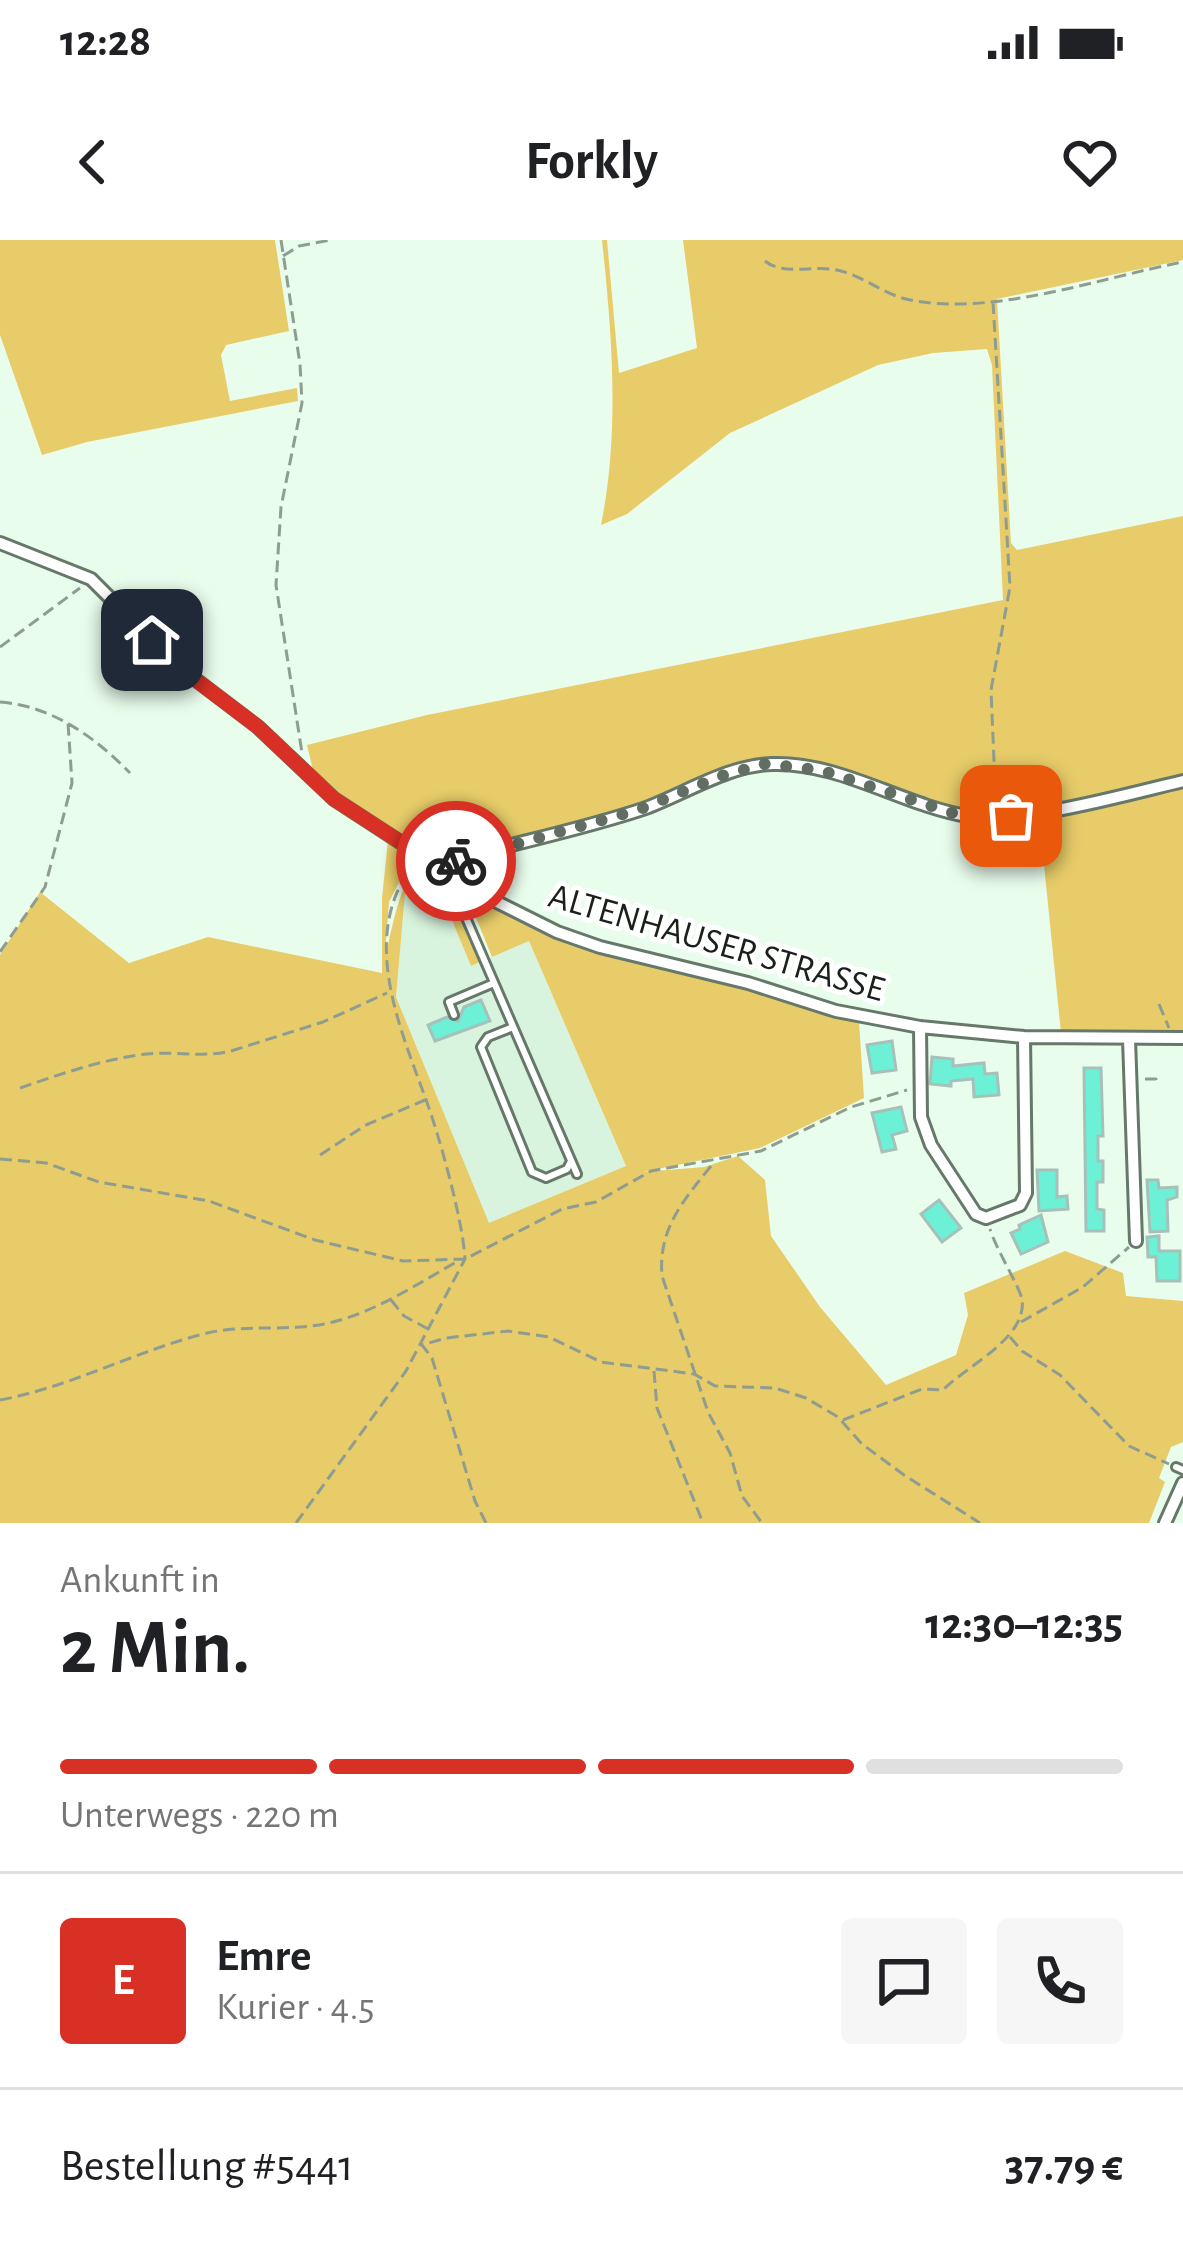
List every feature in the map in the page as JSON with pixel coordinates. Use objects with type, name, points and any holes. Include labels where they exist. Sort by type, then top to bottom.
[{"type":"street","name":"ALTENHAUSER STRASSE","points":[[0,543],[91,579],[179,667],[240,712],[334,799],[518,915],[578,940],[748,983],[836,1011],[920,1027],[1024,1037],[1129,1039],[1180,1034]]},
{"type":"street","points":[[447,872],[458,860],[638,810],[721,776],[765,764],[820,770],[933,809],[996,818],[1183,781]]},
{"type":"street","points":[[920,1027],[921,1117],[931,1145],[976,1214],[986,1218],[1020,1205],[1026,1193],[1024,1037]]},
{"type":"street","points":[[1129,1039],[1136,1241]]},
{"type":"street","points":[[1165,1523],[1183,1483]]},
{"type":"lane","points":[[447,872],[577,1174]]},
{"type":"lane","points":[[454,1015],[449,1002],[495,983]]},
{"type":"lane","points":[[513,1027],[488,1037],[482,1047],[532,1172],[546,1178],[567,1169],[571,1161]]},
{"type":"path","points":[[280,240],[302,404],[279,523],[276,585],[302,742],[301,767]]},
{"type":"path","points":[[283,256],[299,246],[331,240]]},
{"type":"path","points":[[765,261],[778,268],[825,268],[859,276],[906,299],[993,302],[1183,262]]},
{"type":"path","points":[[993,302],[1010,587],[991,690],[996,818]]},
{"type":"path","points":[[0,647],[91,579]]},
{"type":"path","points":[[0,702],[68,723],[130,773]]},
{"type":"path","points":[[0,952],[45,887],[71,783],[68,723]]},
{"type":"path","points":[[296,1523],[422,1346],[463,1260],[426,1100],[389,992],[388,922],[400,883],[420,856]]},
{"type":"path","points":[[20,1088],[97,1063],[148,1054],[216,1055],[323,1022],[389,992]]},
{"type":"path","points":[[1159,1004],[1164,1023],[1180,1034]]},
{"type":"path","points":[[1144,1079],[1156,1079],[1156,1084]]},
{"type":"path","points":[[0,1400],[37,1393],[204,1334],[254,1326],[332,1323],[390,1299],[562,1209],[596,1202],[650,1171],[761,1151],[851,1107],[918,1086]]},
{"type":"path","points":[[320,1155],[366,1125],[426,1100]]},
{"type":"path","points":[[0,1159],[46,1163],[99,1182],[208,1201],[315,1240],[403,1261],[463,1260]]},
{"type":"path","points":[[714,1162],[666,1230],[662,1276],[742,1496],[763,1523]]},
{"type":"path","points":[[842,1420],[922,1389],[944,1390],[1020,1320],[1022,1298],[1000,1259],[986,1218]]},
{"type":"path","points":[[1020,1320],[1023,1323],[1095,1279],[1136,1241]]},
{"type":"path","points":[[390,1299],[404,1316],[430,1331]]},
{"type":"path","points":[[422,1346],[446,1338],[508,1331],[549,1337],[601,1362],[694,1374],[716,1386],[775,1388],[806,1398],[842,1420],[862,1444],[936,1498],[980,1523]]},
{"type":"path","points":[[1008,1334],[1022,1351],[1060,1375],[1129,1446],[1180,1468]]},
{"type":"path","points":[[422,1346],[433,1358],[475,1501],[486,1523]]},
{"type":"path","points":[[654,1370],[657,1408],[703,1523]]},
{"type":"shaded area","points":[[0,240],[275,240],[289,331],[226,345],[221,355],[230,401],[297,388],[298,401],[42,455],[0,335]]},
{"type":"shaded area","points":[[602,240],[607,240],[619,373],[697,348],[683,240],[1183,240],[1183,260],[997,299],[1011,543],[1017,550],[1183,516],[1183,777],[1028,810],[1002,807],[1002,815],[976,814],[770,761],[634,808],[438,861],[342,798],[313,770],[307,745],[427,715],[1003,600],[992,365],[987,349],[933,353],[878,365],[730,433],[627,514],[601,525],[612,418]]},
{"type":"shaded area","points":[[1183,784],[1183,1033],[1061,1033],[1039,815]]},
{"type":"shaded area","points":[[388,840],[411,859],[389,902],[385,956],[409,879],[417,870],[427,870],[439,883],[448,883],[480,962],[471,966],[441,894],[405,893],[396,997],[489,1223],[626,1166],[529,941],[492,957],[475,915],[481,908],[496,909],[595,952],[705,977],[859,1021],[864,1098],[760,1148],[643,1172],[704,1167],[738,1156],[765,1180],[771,1236],[820,1307],[886,1385],[956,1355],[968,1315],[964,1293],[1065,1251],[1123,1273],[1126,1296],[1183,1301],[1183,1442],[1171,1447],[1159,1478],[1165,1482],[1149,1523],[0,1523],[0,955],[40,892],[129,963],[208,937],[382,973]]},
{"type":"shaded area","points":[[405,892],[441,894],[471,966],[529,941],[626,1166],[489,1224],[396,997]]},
{"type":"building","points":[[481,1000],[490,1021],[435,1041],[428,1025],[447,1017],[458,1021],[464,1007]]},
{"type":"building","points":[[892,1041],[896,1070],[872,1073],[867,1045]]},
{"type":"building","points":[[932,1057],[953,1059],[953,1066],[984,1063],[985,1074],[997,1073],[999,1095],[974,1097],[973,1079],[951,1081],[951,1086],[930,1084]]},
{"type":"building","points":[[1084,1068],[1101,1068],[1103,1136],[1098,1136],[1098,1161],[1103,1161],[1103,1182],[1097,1182],[1097,1209],[1104,1210],[1104,1231],[1086,1231]]},
{"type":"building","points":[[901,1107],[907,1131],[892,1135],[896,1149],[882,1152],[872,1113]]},
{"type":"building","points":[[1037,1170],[1057,1170],[1057,1197],[1067,1196],[1068,1209],[1039,1211]]},
{"type":"building","points":[[1147,1180],[1158,1180],[1159,1188],[1177,1187],[1177,1197],[1167,1200],[1168,1231],[1150,1232]]},
{"type":"building","points":[[939,1200],[961,1228],[942,1242],[921,1214]]},
{"type":"building","points":[[1041,1215],[1048,1242],[1021,1254],[1011,1233]]},
{"type":"building","points":[[1159,1236],[1159,1251],[1180,1251],[1180,1281],[1157,1281],[1156,1257],[1148,1257],[1147,1237]]},
{"type":"way so far","points":[[456,861],[638,810],[721,776],[765,764],[820,770],[962,816],[1011,816]]},
{"type":"route","points":[[152,640],[179,667],[258,727],[334,799],[447,872],[456,861]]}]
